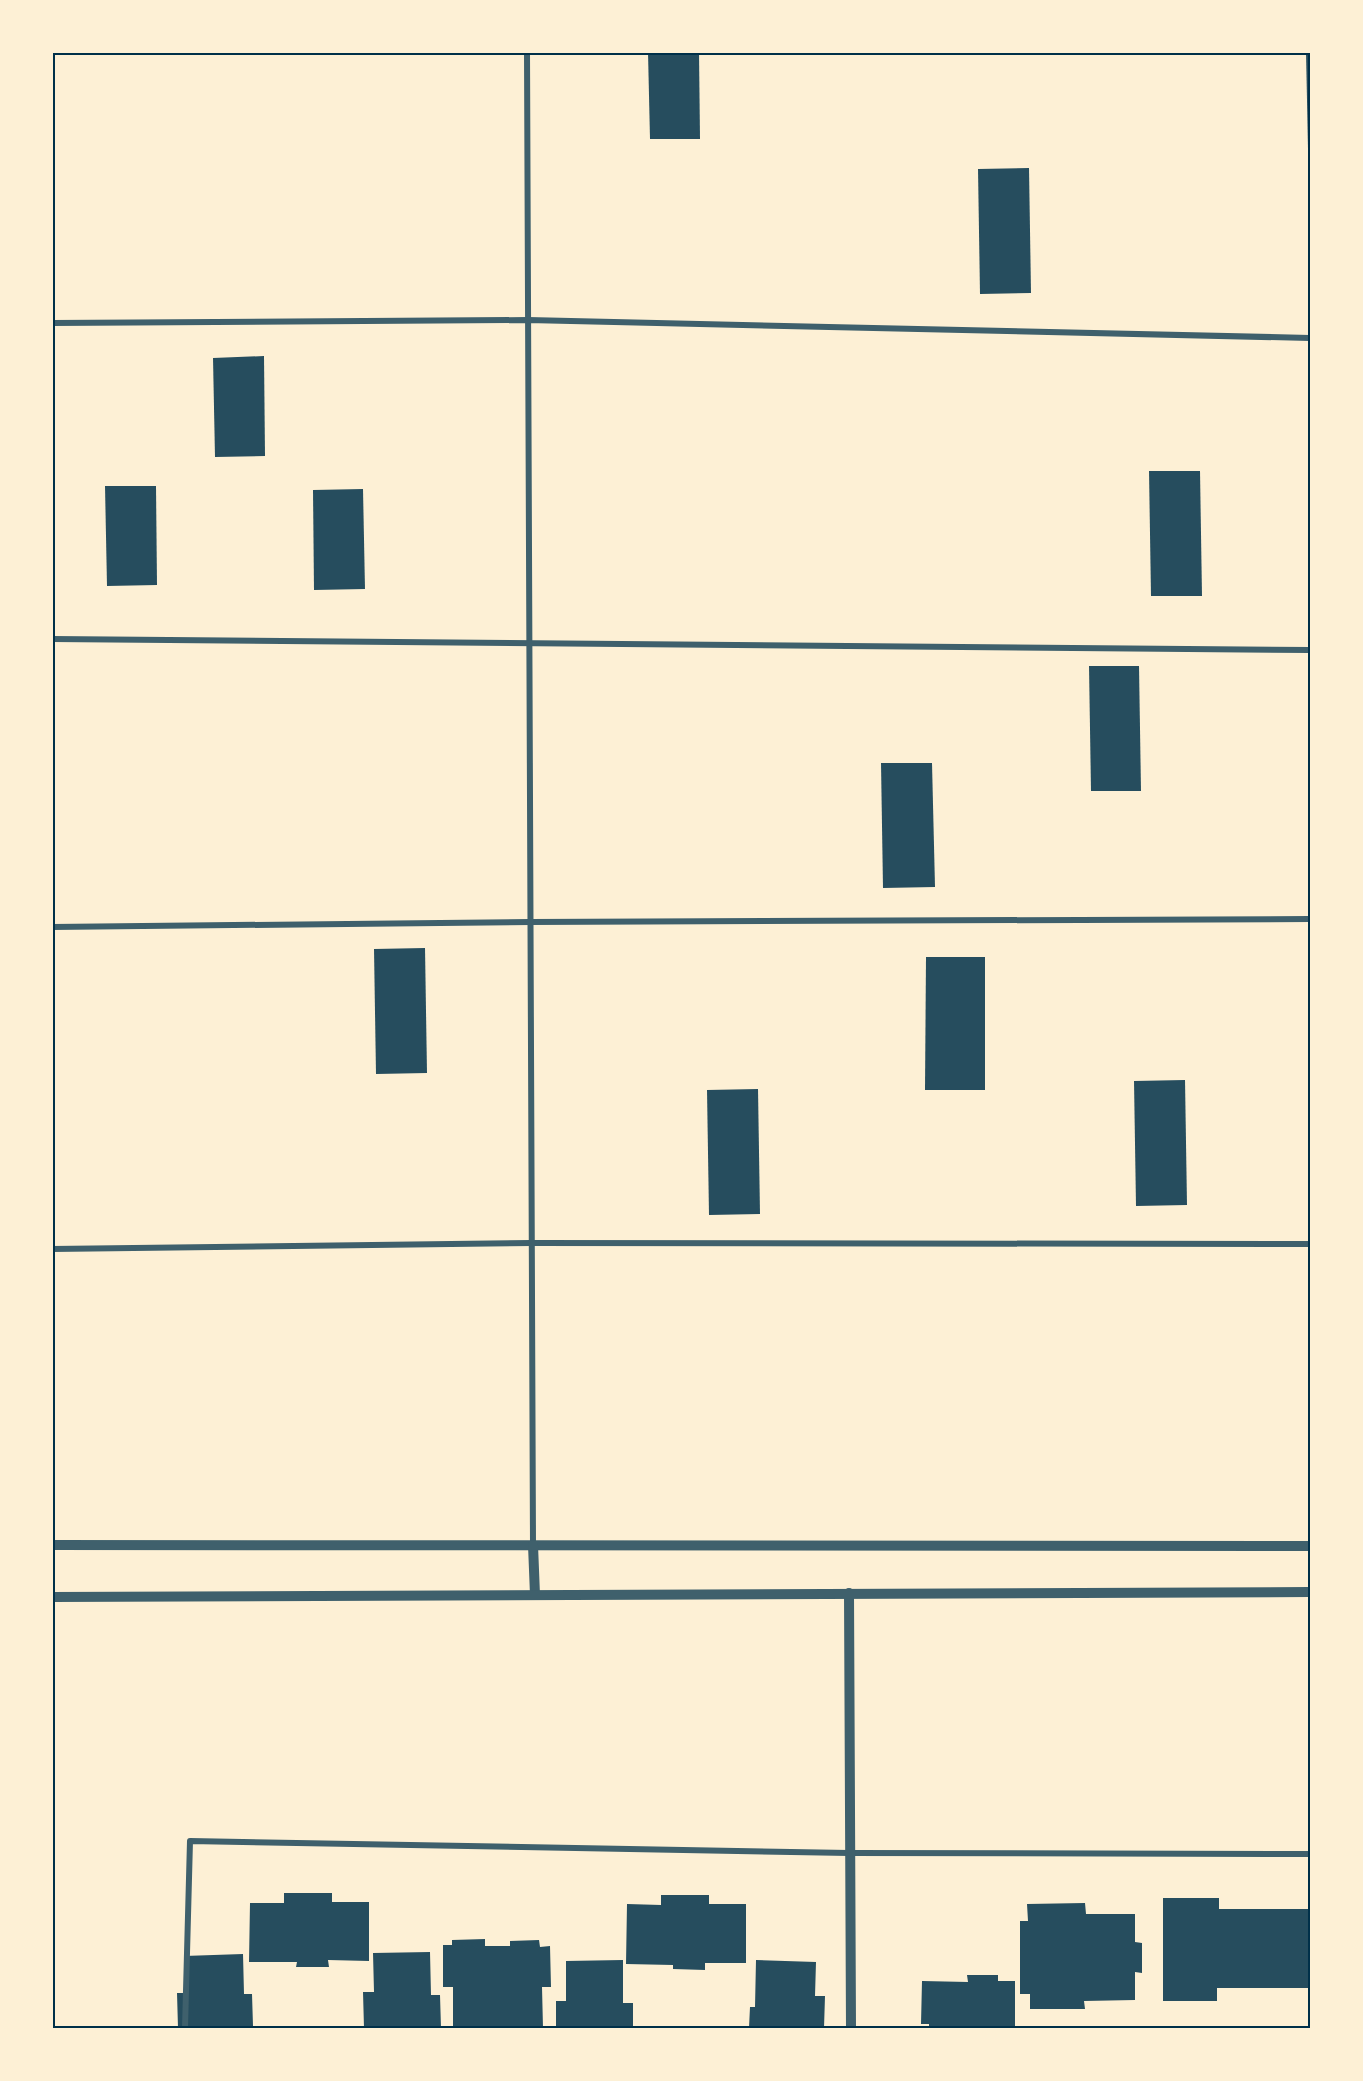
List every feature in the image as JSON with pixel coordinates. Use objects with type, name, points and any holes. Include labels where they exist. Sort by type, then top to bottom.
[{"type":"street","points":[[527,52],[531,1243],[535,1595]]},
{"type":"street","points":[[52,323],[528,320],[1311,338]]},
{"type":"street","points":[[52,639],[1311,650]]},
{"type":"street","points":[[52,927],[530,922],[1311,920]]},
{"type":"street","points":[[52,1249],[531,1243],[1311,1244]]},
{"type":"street","points":[[52,1545],[1311,1546]]},
{"type":"street","points":[[52,1597],[1311,1592]]},
{"type":"street","points":[[849,1593],[851,2028]]},
{"type":"street","points":[[185,2028],[190,1841],[849,1853],[1311,1854]]},
{"type":"building","points":[[648,52],[699,52],[700,139],[650,139]]},
{"type":"building","points":[[1306,52],[1310,52],[1310,149],[1308,149]]},
{"type":"building","points":[[1029,168],[1031,293],[980,294],[978,169]]},
{"type":"building","points":[[264,356],[265,456],[215,457],[213,358]]},
{"type":"building","points":[[1149,471],[1200,471],[1202,596],[1151,596]]},
{"type":"building","points":[[105,486],[156,486],[157,585],[107,586]]},
{"type":"building","points":[[363,489],[365,589],[314,590],[313,490]]},
{"type":"building","points":[[1089,666],[1139,666],[1141,791],[1091,791]]},
{"type":"building","points":[[881,763],[932,763],[935,887],[883,888]]},
{"type":"building","points":[[425,948],[427,1073],[376,1074],[374,949]]},
{"type":"building","points":[[926,957],[985,957],[985,1090],[925,1090]]},
{"type":"building","points":[[1185,1080],[1187,1205],[1136,1206],[1134,1081]]},
{"type":"building","points":[[758,1089],[760,1214],[709,1215],[707,1090]]},
{"type":"building","points":[[284,1893],[332,1893],[332,1902],[369,1902],[369,1961],[328,1960],[329,1967],[296,1967],[297,1962],[249,1962],[250,1903],[284,1903]]},
{"type":"building","points":[[661,1895],[709,1895],[709,1904],[746,1904],[746,1963],[705,1963],[705,1970],[673,1969],[673,1965],[626,1964],[627,1904],[661,1905]]},
{"type":"building","points":[[1163,1898],[1219,1898],[1219,1909],[1310,1909],[1310,1988],[1217,1988],[1217,2001],[1163,2001]]},
{"type":"building","points":[[1085,1903],[1086,1914],[1135,1914],[1135,1942],[1142,1943],[1142,1973],[1135,1972],[1135,2000],[1084,2001],[1085,2009],[1030,2009],[1030,1994],[1020,1994],[1020,1921],[1028,1921],[1027,1904]]},
{"type":"building","points":[[485,1939],[485,1946],[510,1946],[510,1941],[539,1940],[540,1947],[550,1946],[551,1987],[542,1987],[543,2028],[453,2028],[453,1987],[443,1987],[443,1945],[452,1945],[452,1940]]},
{"type":"building","points":[[430,1952],[431,1995],[440,1995],[441,2028],[364,2028],[363,1992],[374,1992],[373,1953]]},
{"type":"building","points":[[243,1954],[244,1994],[252,1994],[253,2026],[247,2026],[247,2028],[178,2028],[177,1993],[185,1993],[184,1956]]},
{"type":"building","points":[[623,1960],[623,2003],[633,2003],[633,2028],[556,2028],[556,2001],[566,2001],[566,1961]]},
{"type":"building","points":[[756,1960],[816,1962],[815,1996],[825,1996],[824,2028],[749,2028],[750,2007],[755,2007]]},
{"type":"building","points":[[967,1975],[998,1975],[998,1981],[1015,1981],[1015,2028],[929,2028],[929,2024],[921,2024],[922,1981],[968,1982]]}]
